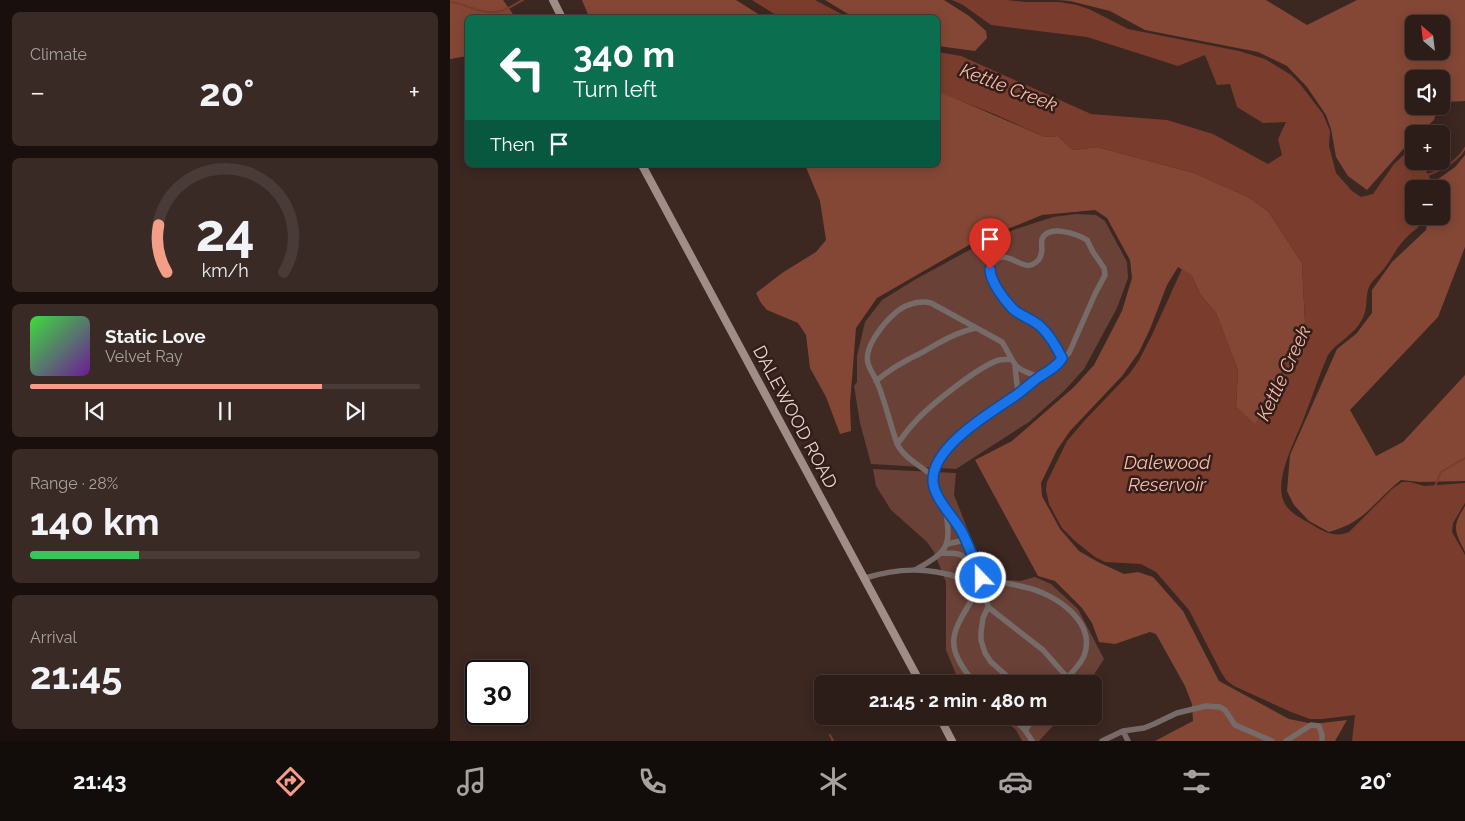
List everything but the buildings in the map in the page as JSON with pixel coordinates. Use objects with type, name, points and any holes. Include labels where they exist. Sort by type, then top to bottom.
[{"type":"main road","points":[[553,0],[560,15]]},
{"type":"main road","name":"DALEWOOD ROAD","points":[[643,167],[916,675]]},
{"type":"main road","points":[[944,725],[952,741]]},
{"type":"street","points":[[917,569],[941,554],[949,537],[946,512],[933,483],[938,465],[945,452],[964,431],[1018,394],[1069,353],[1105,275],[1104,268],[1087,240],[1055,230],[1046,235],[1042,240],[1041,255],[1039,260],[1032,266],[1027,266],[1007,256],[994,261],[990,269],[990,276],[992,282],[1014,310],[1038,325],[1051,338],[1062,358]]},
{"type":"street","points":[[934,477],[902,452],[897,444],[876,380],[868,362],[868,354],[872,342],[892,316],[899,310],[916,302],[924,301],[1002,342],[1015,366],[1018,394]]},
{"type":"street","points":[[876,380],[900,363],[948,338],[965,330],[976,328]]},
{"type":"street","points":[[897,444],[915,422],[932,406],[967,379],[990,364],[1000,360],[1011,359]]},
{"type":"street","points":[[1015,366],[1024,372],[1039,377]]},
{"type":"street","points":[[946,512],[955,522],[965,540],[986,592],[988,607],[982,618],[982,647],[991,662],[1006,675]]},
{"type":"street","points":[[947,544],[965,540]]},
{"type":"street","points":[[941,554],[963,556],[967,561],[968,568],[961,578]]},
{"type":"street","points":[[864,578],[885,572],[917,569],[942,572],[981,583],[988,580],[1027,587],[1046,594],[1074,614],[1086,634],[1087,645],[1083,657],[1070,675]]},
{"type":"street","points":[[969,675],[960,664],[954,651],[953,642],[960,618],[981,583]]},
{"type":"street","points":[[988,607],[1043,650],[1066,675]]},
{"type":"street","points":[[1102,741],[1122,731],[1144,728],[1167,716],[1190,708],[1206,706],[1220,707],[1225,710],[1235,725],[1272,741]]},
{"type":"street","points":[[1286,741],[1314,724],[1319,726],[1322,741]]},
{"type":"street","points":[[1020,725],[1032,741]]},
{"type":"street","points":[[1025,730],[1029,725]]},
{"type":"street","points":[[1122,731],[1128,741]]},
{"type":"shaded area","points":[[450,0],[503,0],[514,15],[465,15],[465,56],[450,59]]},
{"type":"shaded area","points":[[582,0],[736,0],[760,15],[588,15]]},
{"type":"shaded area","points":[[825,0],[944,0],[969,16],[986,31],[987,38],[975,51],[940,46],[940,15],[850,15]]},
{"type":"shaded area","points":[[1058,0],[1266,0],[1307,25],[1357,0],[1465,0],[1465,101],[1450,102],[1450,70],[1405,70],[1405,115],[1435,115],[1434,120],[1428,125],[1405,125],[1405,147],[1367,190],[1348,176],[1336,157],[1331,129],[1326,115],[1307,87],[1287,66],[1258,52],[1145,30],[1110,11],[1070,1]]},
{"type":"shaded area","points":[[940,93],[1045,137],[1058,136],[1073,150],[1097,147],[1194,173],[1248,197],[1268,211],[1302,263],[1305,322],[1255,425],[1236,407],[1238,370],[1216,313],[1200,294],[1192,276],[1178,267],[1167,285],[1139,352],[1122,376],[1070,431],[1057,450],[1041,483],[1042,496],[1060,529],[1079,551],[1124,574],[1138,572],[1153,577],[1183,611],[1219,681],[1289,719],[1314,724],[1347,720],[1335,741],[1155,741],[1193,721],[1192,704],[1185,686],[1156,634],[1150,632],[1115,644],[1099,642],[1092,623],[1082,608],[1055,581],[1038,576],[975,460],[1012,441],[1074,387],[1094,365],[1122,311],[1132,278],[1130,260],[1107,218],[1095,210],[1042,215],[969,245],[877,298],[856,328],[850,404],[851,431],[840,434],[826,397],[810,368],[806,335],[798,323],[767,310],[756,293],[782,273],[816,252],[826,240],[820,201],[806,167],[940,167]]},
{"type":"shaded area","points":[[1465,155],[1465,247],[1438,317],[1350,410],[1376,456],[1403,442],[1465,375],[1465,481],[1420,482],[1401,480],[1361,517],[1342,528],[1329,532],[1309,521],[1294,505],[1287,491],[1290,455],[1337,349],[1356,334],[1372,313],[1372,290],[1392,262],[1426,230],[1427,225],[1450,225],[1450,180],[1437,180],[1455,167]]},
{"type":"shaded area","points":[[1076,214],[1096,215],[1105,221],[1127,262],[1128,278],[1117,308],[1084,369],[1064,391],[1029,422],[956,469],[871,464],[860,423],[854,386],[857,382],[857,356],[865,322],[882,300],[973,248],[1013,230],[1053,217]]},
{"type":"shaded area","points":[[873,469],[956,473],[954,495],[977,553],[991,574],[1005,580],[1020,581],[1035,577],[1051,584],[1078,609],[1104,659],[1094,675],[956,675],[946,650],[946,582],[934,552],[927,542],[891,510],[876,486]]},
{"type":"shaded area","points":[[1465,506],[1465,552],[1457,533],[1456,524]]},
{"type":"shaded area","points":[[1010,725],[1054,725],[1039,741],[1022,741],[1016,730]]},
{"type":"water","points":[[752,0],[815,0],[843,15],[776,15]]},
{"type":"water","name":"Dalewood Reservoir","points":[[952,0],[1059,2],[1077,5],[1128,29],[1239,51],[1265,59],[1291,75],[1323,114],[1330,131],[1329,146],[1336,173],[1352,191],[1361,197],[1373,194],[1394,164],[1405,154],[1405,170],[1426,170],[1431,180],[1405,180],[1405,225],[1420,225],[1396,250],[1386,266],[1370,285],[1361,322],[1328,355],[1287,458],[1281,493],[1286,506],[1296,515],[1325,532],[1344,534],[1349,532],[1392,489],[1402,482],[1424,486],[1465,483],[1465,503],[1453,523],[1452,532],[1465,555],[1465,741],[1352,741],[1355,715],[1310,719],[1234,686],[1226,680],[1221,672],[1189,610],[1156,572],[1141,564],[1105,562],[1095,557],[1062,528],[1049,504],[1046,490],[1047,482],[1067,441],[1130,373],[1139,360],[1182,269],[1192,276],[1200,294],[1216,313],[1238,370],[1236,407],[1255,424],[1277,384],[1305,322],[1302,263],[1268,211],[1248,197],[1194,173],[1097,147],[1073,150],[1058,136],[1045,137],[940,93],[940,52],[961,56],[1091,114],[1167,120],[1213,134],[1268,164],[1282,155],[1278,139],[1286,122],[1263,123],[1237,107],[1230,84],[1217,85],[1205,55],[1178,66],[1087,37],[991,25],[963,5]]},
{"type":"waterway","points":[[450,2],[481,11],[494,12],[504,10],[523,0]]},
{"type":"waterway","points":[[1428,175],[1454,161],[1465,148]]},
{"type":"waterway","points":[[1435,486],[1441,472],[1465,458]]},
{"type":"waterway","points":[[830,735],[833,741]]},
{"type":"route","points":[[981,578],[962,532],[946,512],[933,483],[938,465],[945,452],[964,431],[1019,393],[1061,361],[1062,358],[1051,338],[1038,325],[1008,304],[992,282],[990,269]]},
{"type":"water label","name":"Kettle Creek","points":[[1009,87]]},
{"type":"water label","name":"Kettle Creek","points":[[1283,373]]}]
